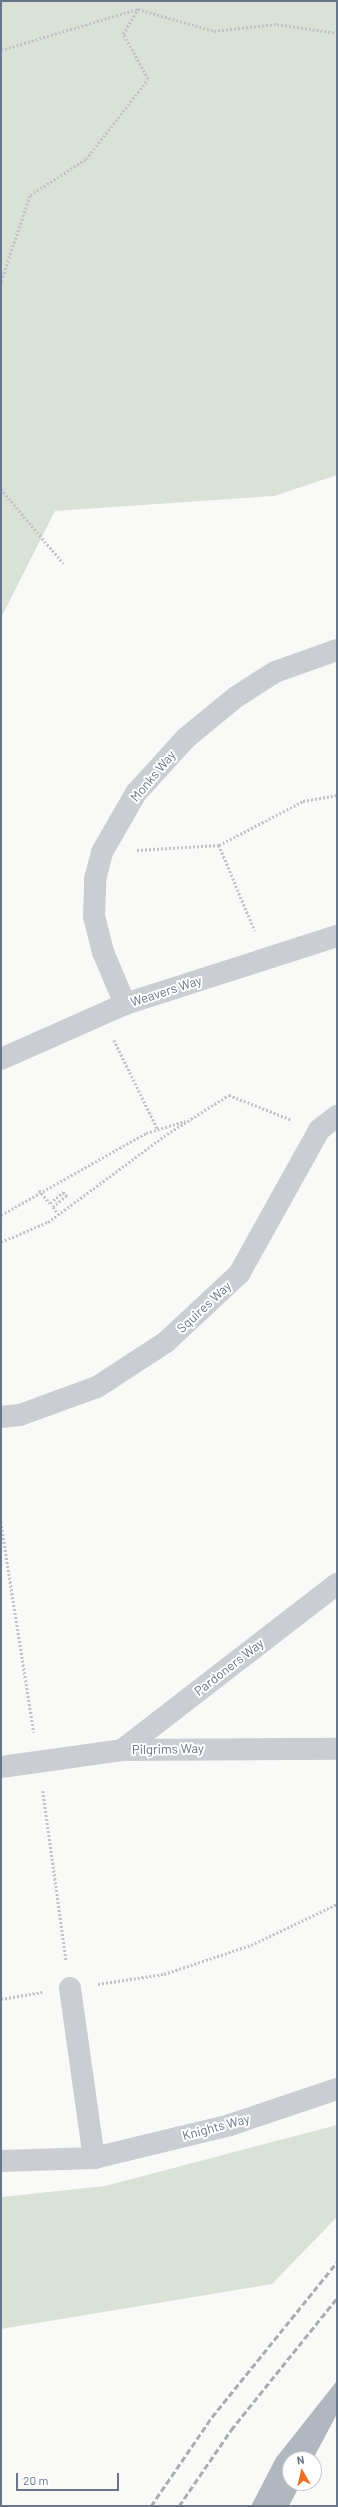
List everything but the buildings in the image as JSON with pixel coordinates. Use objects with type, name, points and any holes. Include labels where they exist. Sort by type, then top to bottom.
[{"type":"street","name":"Monks Way","points":[[125,1004],[103,952],[94,917],[95,879],[102,852],[136,793],[186,738],[275,672],[337,650]]},
{"type":"street","name":"Weavers Way","points":[[1,1059],[125,1004],[337,936]]},
{"type":"street","name":"Squires Way","points":[[1,1417],[20,1415],[97,1387],[166,1342],[239,1274],[319,1130],[337,1116]]},
{"type":"street","name":"Pardoners Way","points":[[122,1750],[337,1584]]},
{"type":"street","name":"Pilgrims Way","points":[[1,1767],[122,1750],[337,1749]]},
{"type":"street","points":[[70,1988],[94,2158]]},
{"type":"street","name":"Knights Way","points":[[1,2160],[94,2158],[230,2125],[337,2089]]},
{"type":"path","points":[[1,280],[30,196],[86,159],[148,79],[123,34],[138,9]]},
{"type":"path","points":[[1,50],[138,9],[214,31],[277,24],[337,33]]},
{"type":"path","points":[[1,489],[63,563]]},
{"type":"path","points":[[102,852],[219,845],[303,801],[337,796]]},
{"type":"path","points":[[219,845],[266,958]]},
{"type":"path","points":[[101,1015],[158,1130]]},
{"type":"path","points":[[1,1242],[58,1213],[189,1120],[229,1095],[319,1130]]},
{"type":"path","points":[[1,1215],[40,1190],[158,1130],[189,1120]]},
{"type":"path","points":[[40,1190],[50,1203],[63,1192],[67,1196],[53,1207],[58,1213]]},
{"type":"path","points":[[1,1522],[38,1762],[70,1988]]},
{"type":"path","points":[[1,1998],[164,1974],[252,1945],[337,1904]]},
{"type":"shaded area","points":[[1,1],[337,1],[337,475],[274,496],[55,511],[1,618]]},
{"type":"shaded area","points":[[337,2125],[337,2217],[272,2284],[1,2329],[1,2197],[105,2186]]},
{"type":"railway","points":[[151,2506],[212,2417],[337,2262]]},
{"type":"railway","points":[[179,2506],[231,2430],[337,2298]]}]
